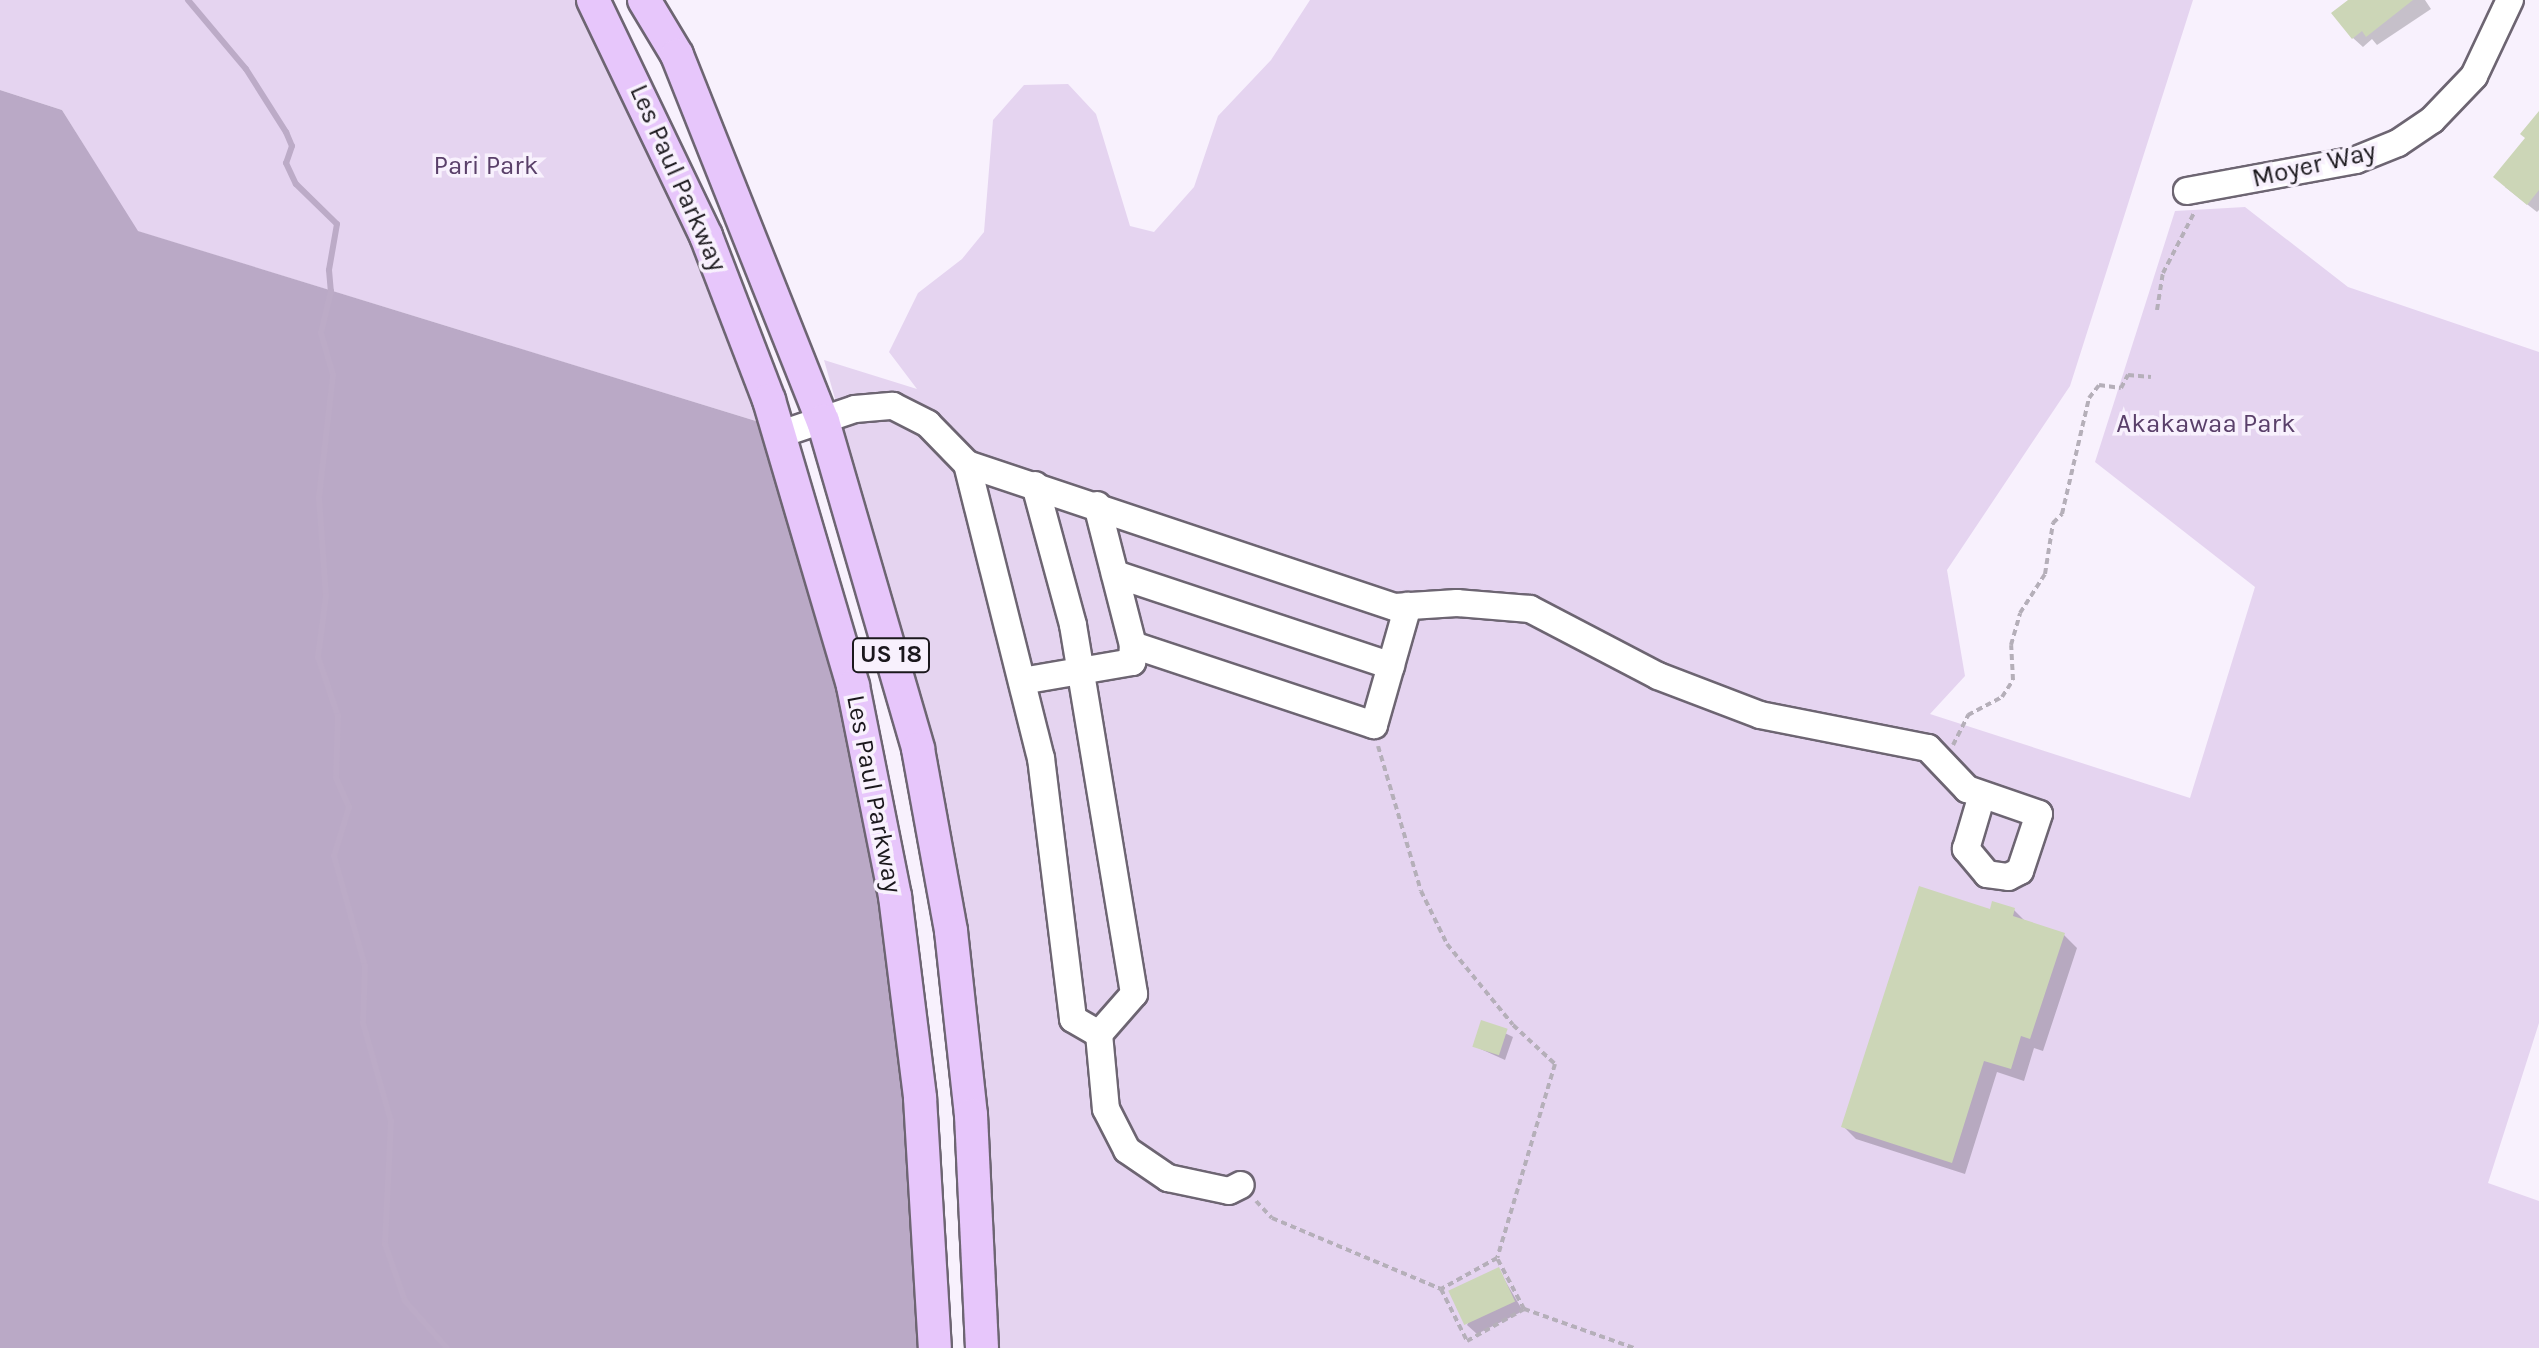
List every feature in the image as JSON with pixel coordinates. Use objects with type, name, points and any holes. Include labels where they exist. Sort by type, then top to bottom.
[{"type":"main road","name":"Les Paul Parkway","points":[[593,0],[706,236],[781,434],[853,686],[895,896],[920,1098],[935,1348]]},
{"type":"main road","name":"Les Paul Parkway","points":[[644,0],[677,55],[823,421],[918,749],[948,916],[971,1115],[982,1348]]},
{"type":"street","name":"Moyer Way","points":[[2191,202],[2356,160],[2398,143],[2432,120],[2474,76],[2510,0]]},
{"type":"street","points":[[781,434],[855,409],[893,406],[928,424],[967,464],[1395,607],[1457,603],[1530,609],[1658,676],[1760,715],[1928,748],[1967,789],[1982,795]]},
{"type":"street","points":[[967,464],[1041,758],[1073,1019],[1099,1034]]},
{"type":"street","points":[[1035,485],[1081,670],[1134,994],[1099,1034],[1106,1109],[1127,1150],[1168,1178],[1229,1191],[1241,1185]]},
{"type":"street","points":[[1022,681],[1132,662],[1133,645],[1097,505]]},
{"type":"street","points":[[1115,574],[1391,666]]},
{"type":"street","points":[[1133,645],[1374,725],[1408,606]]},
{"type":"path","points":[[2157,310],[2163,273],[2191,202]]},
{"type":"path","points":[[1944,764],[1968,715],[2002,697],[2013,680],[2011,645],[2020,613],[2045,574],[2053,523],[2062,514],[2089,398],[2099,385],[2121,388],[2128,375],[2151,377]]},
{"type":"path","points":[[1374,725],[1389,798],[1421,891],[1447,944],[1513,1025],[1555,1064],[1497,1258],[1441,1289]]},
{"type":"path","points":[[1241,1185],[1272,1218],[1441,1289],[1467,1341]]},
{"type":"path","points":[[1497,1258],[1524,1309],[1634,1348]]},
{"type":"path","points":[[1464,1348],[1467,1341],[1524,1309]]},
{"type":"green space","name":"Pari Park","points":[[0,0],[587,0],[772,426],[137,231],[62,110],[0,90]]},
{"type":"green space","name":"Akakawaa Park","points":[[1310,0],[2193,0],[2070,386],[1947,570],[1965,676],[1930,714],[2190,798],[2255,587],[2095,462],[2175,211],[2245,207],[2348,287],[2539,352],[2539,1023],[2488,1183],[2539,1201],[2539,1348],[997,1348],[916,684],[824,360],[917,389],[889,352],[918,293],[962,259],[984,232],[993,120],[1024,85],[1068,84],[1096,114],[1130,226],[1154,232],[1194,187],[1218,116],[1271,60]]},
{"type":"shaded area","points":[[0,90],[62,110],[138,231],[772,426],[888,888],[930,1348],[0,1348]]},
{"type":"building","points":[[2348,0],[2413,0],[2366,37],[2362,31],[2352,39],[2331,13]]},
{"type":"building","points":[[2539,111],[2539,190],[2527,205],[2493,177],[2525,138],[2520,134]]},
{"type":"building","points":[[1919,886],[1990,909],[1992,901],[2015,908],[2013,916],[2065,933],[2030,1039],[2021,1036],[2011,1069],[1984,1061],[1952,1163],[1841,1127]]},
{"type":"building","points":[[1481,1020],[1508,1029],[1499,1055],[1472,1047]]},
{"type":"building","points":[[1499,1267],[1515,1301],[1464,1325],[1448,1291]]},
{"type":"waterway","points":[[188,0],[246,69],[286,132],[292,146],[286,163],[296,184],[337,224],[329,270],[331,291],[321,333],[333,375],[319,498],[326,596],[318,657],[338,716],[336,778],[349,807],[334,856],[365,966],[363,1023],[391,1121],[385,1244],[405,1301],[447,1348]]}]
